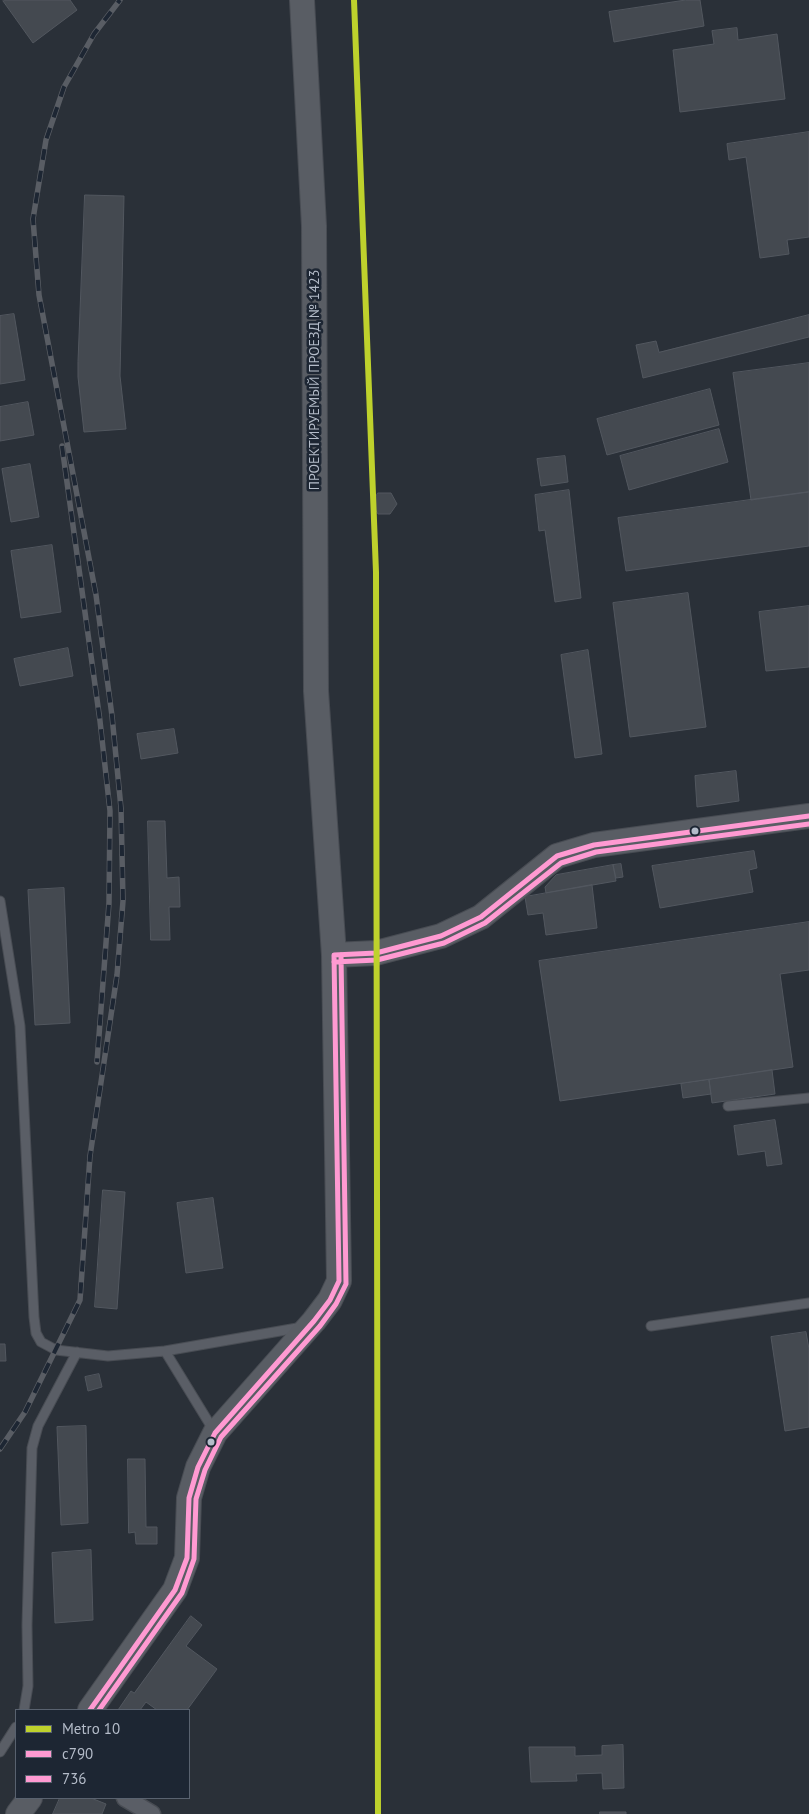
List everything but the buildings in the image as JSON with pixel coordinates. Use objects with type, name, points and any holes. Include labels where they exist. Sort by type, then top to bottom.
[{"type":"main road","name":"ПРОЕКТИРУЕМЫЙ ПРОЕЗД № 1423","points":[[91,1709],[174,1590],[187,1558],[189,1498],[198,1467],[215,1433],[330,1300],[339,1281],[334,955],[316,682],[314,226],[303,6]]},
{"type":"main road","points":[[334,955],[376,953],[441,936],[481,917],[557,856],[594,845],[809,816]]},
{"type":"main road","points":[[18,1814],[29,1799]]},
{"type":"street","points":[[127,1799],[152,1814]]},
{"type":"lane","points":[[0,900],[20,1026],[34,1316],[36,1332],[41,1342],[56,1350],[108,1356],[165,1350],[308,1326]]},
{"type":"lane","points":[[728,1106],[809,1098]]},
{"type":"lane","points":[[651,1326],[809,1304]]},
{"type":"lane","points":[[165,1350],[215,1433]]},
{"type":"lane","points":[[24,1709],[28,1686],[27,1625],[32,1448],[38,1426],[77,1352]]},
{"type":"lane","points":[[0,1752],[15,1730]]},
{"type":"railway","points":[[0,1449],[25,1412],[80,1300],[90,1156],[117,975],[123,901],[121,808],[112,716],[96,595],[39,295],[33,219],[46,140],[64,87],[94,34],[120,0]]},
{"type":"railway","points":[[62,446],[100,721],[110,811],[109,903],[97,1062]]},
{"type":"metro line","name":"10","points":[[354,0],[376,572],[378,1814]]},
{"type":"transit line","name":"с790","points":[[334,955],[376,953],[441,936],[481,917],[557,856],[594,845],[809,816]]},
{"type":"transit line","name":"736","points":[[334,962],[377,960],[444,943],[485,923],[561,863],[596,852],[809,824]]},
{"type":"transit line","name":"с790","points":[[91,1709],[175,1590],[187,1558],[189,1498],[198,1467],[215,1433],[314,1321],[330,1300],[339,1281],[334,955]]},
{"type":"transit line","name":"736","points":[[100,1709],[182,1593],[194,1559],[196,1499],[205,1470],[221,1437],[320,1326],[336,1304],[346,1284],[341,955]]}]
